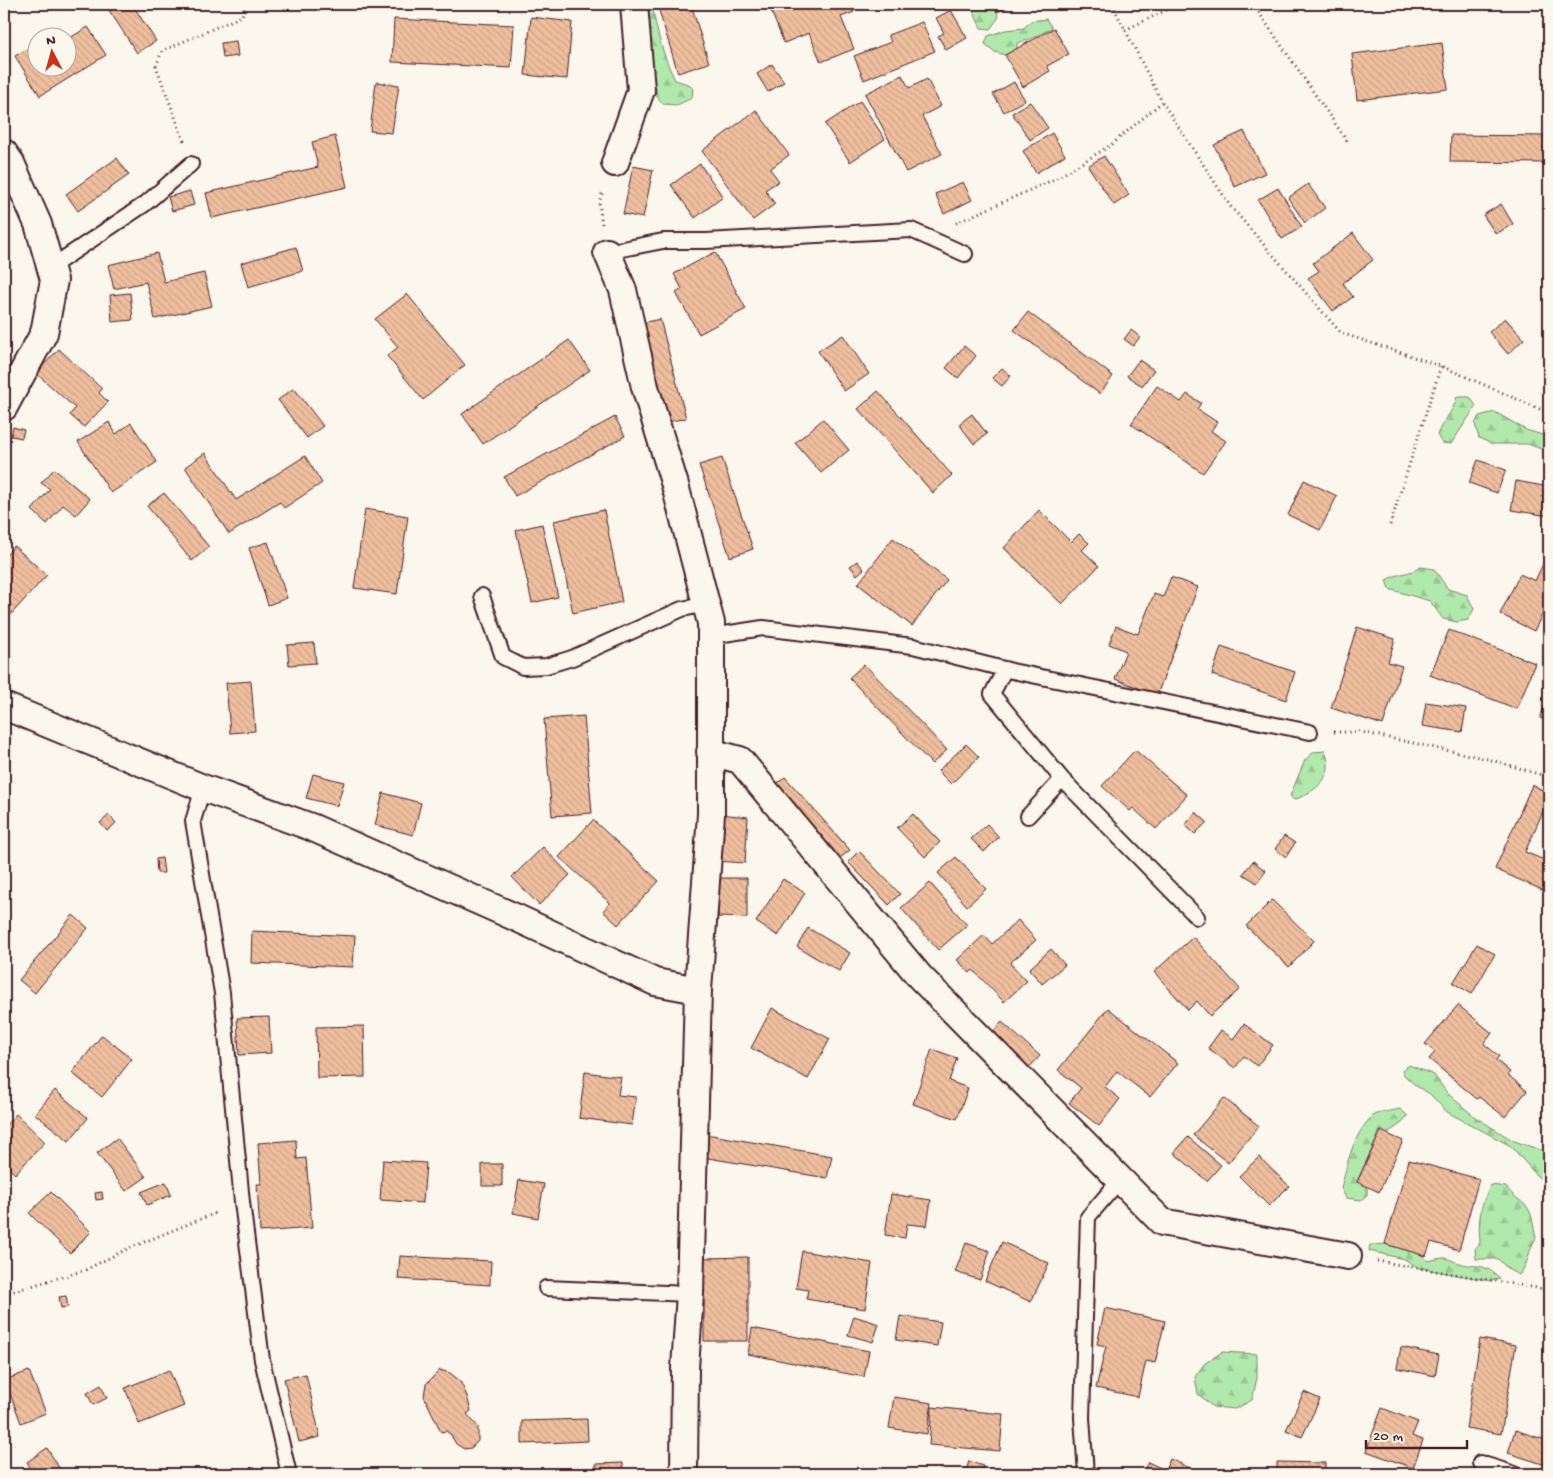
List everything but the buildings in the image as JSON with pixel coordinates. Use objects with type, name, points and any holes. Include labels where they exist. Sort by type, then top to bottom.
[{"type":"street","points":[[615,163],[641,90],[634,4]]},
{"type":"street","points":[[4,153],[11,163],[38,224],[54,280],[44,333],[4,407]]},
{"type":"street","points":[[607,252],[623,290],[645,387],[708,604],[711,636],[711,814],[698,990],[690,1294],[685,1368],[684,1474]]},
{"type":"street","points":[[4,706],[202,788],[311,827],[517,918],[655,982],[698,990]]},
{"type":"street","points":[[710,752],[740,760],[920,977],[1162,1222],[1348,1256]]},
{"type":"lane","points":[[50,267],[145,204],[187,167]]},
{"type":"lane","points":[[607,252],[663,241],[706,241],[911,230],[965,254]]},
{"type":"lane","points":[[482,596],[503,657],[523,667],[546,666],[572,658],[682,609],[708,604]]},
{"type":"lane","points":[[711,636],[763,628],[913,646],[1005,669],[1310,732]]},
{"type":"lane","points":[[1005,669],[992,694],[1062,779],[1197,917]]},
{"type":"lane","points":[[1028,816],[1062,779]]},
{"type":"lane","points":[[202,788],[193,821],[222,993],[242,1202],[262,1360],[289,1474]]},
{"type":"lane","points":[[1086,1474],[1082,1418],[1088,1217],[1119,1180]]},
{"type":"lane","points":[[546,1288],[690,1294]]},
{"type":"lane","points":[[1480,1463],[1515,1474]]},
{"type":"path","points":[[187,167],[181,158],[185,140],[156,66],[162,50],[242,16],[245,4]]},
{"type":"path","points":[[1112,4],[1162,102],[1232,207],[1341,333],[1441,366],[1549,413]]},
{"type":"path","points":[[1125,30],[1179,4]]},
{"type":"path","points":[[1253,4],[1348,140]]},
{"type":"path","points":[[926,236],[1057,178],[1111,145],[1162,102]]},
{"type":"path","points":[[607,252],[599,202],[615,163]]},
{"type":"path","points":[[1390,525],[1441,366]]},
{"type":"path","points":[[1310,732],[1361,732],[1488,760],[1549,777]]},
{"type":"path","points":[[4,1294],[84,1270],[127,1249],[242,1202]]},
{"type":"path","points":[[1348,1256],[1549,1290]]},
{"type":"green space","points":[[642,4],[652,4],[660,43],[675,80],[688,84],[693,89],[692,98],[677,105],[663,104],[657,96]]},
{"type":"green space","points":[[970,4],[993,4],[999,17],[990,29],[981,28]]},
{"type":"green space","points":[[1046,19],[1052,28],[1028,40],[1017,43],[1017,49],[1005,55],[995,52],[985,44],[988,36],[1005,30],[1024,28],[1031,21]]},
{"type":"green space","points":[[1457,397],[1470,397],[1476,406],[1451,444],[1442,443],[1437,435],[1453,408]]},
{"type":"green space","points":[[1495,412],[1526,430],[1549,437],[1549,452],[1528,444],[1492,444],[1479,438],[1475,424],[1479,416]]},
{"type":"green space","points":[[1421,567],[1434,569],[1448,589],[1467,595],[1474,609],[1468,620],[1457,622],[1443,619],[1430,601],[1389,589],[1386,580]]},
{"type":"green space","points":[[1325,751],[1328,760],[1326,776],[1310,792],[1294,800],[1290,796],[1305,760],[1314,752]]},
{"type":"green space","points":[[1409,1065],[1434,1075],[1447,1093],[1475,1117],[1514,1141],[1547,1152],[1549,1156],[1549,1183],[1537,1176],[1511,1146],[1447,1112],[1430,1094],[1416,1086],[1404,1075],[1402,1070]]},
{"type":"green space","points":[[1400,1109],[1408,1116],[1402,1123],[1386,1134],[1380,1131],[1357,1181],[1367,1186],[1367,1195],[1361,1200],[1346,1198],[1341,1188],[1352,1150],[1360,1131],[1373,1116]]},
{"type":"green space","points":[[1491,1185],[1506,1187],[1527,1207],[1531,1215],[1536,1238],[1525,1266],[1519,1275],[1509,1270],[1498,1259],[1476,1259],[1475,1249],[1480,1243],[1479,1227],[1481,1213],[1484,1199]]},
{"type":"green space","points":[[1385,1244],[1420,1254],[1428,1261],[1447,1258],[1463,1264],[1482,1267],[1500,1278],[1492,1281],[1419,1268],[1404,1259],[1369,1251],[1370,1245]]},
{"type":"green space","points":[[1222,1352],[1257,1354],[1257,1378],[1252,1400],[1235,1409],[1213,1407],[1198,1394],[1195,1377],[1204,1364]]}]
